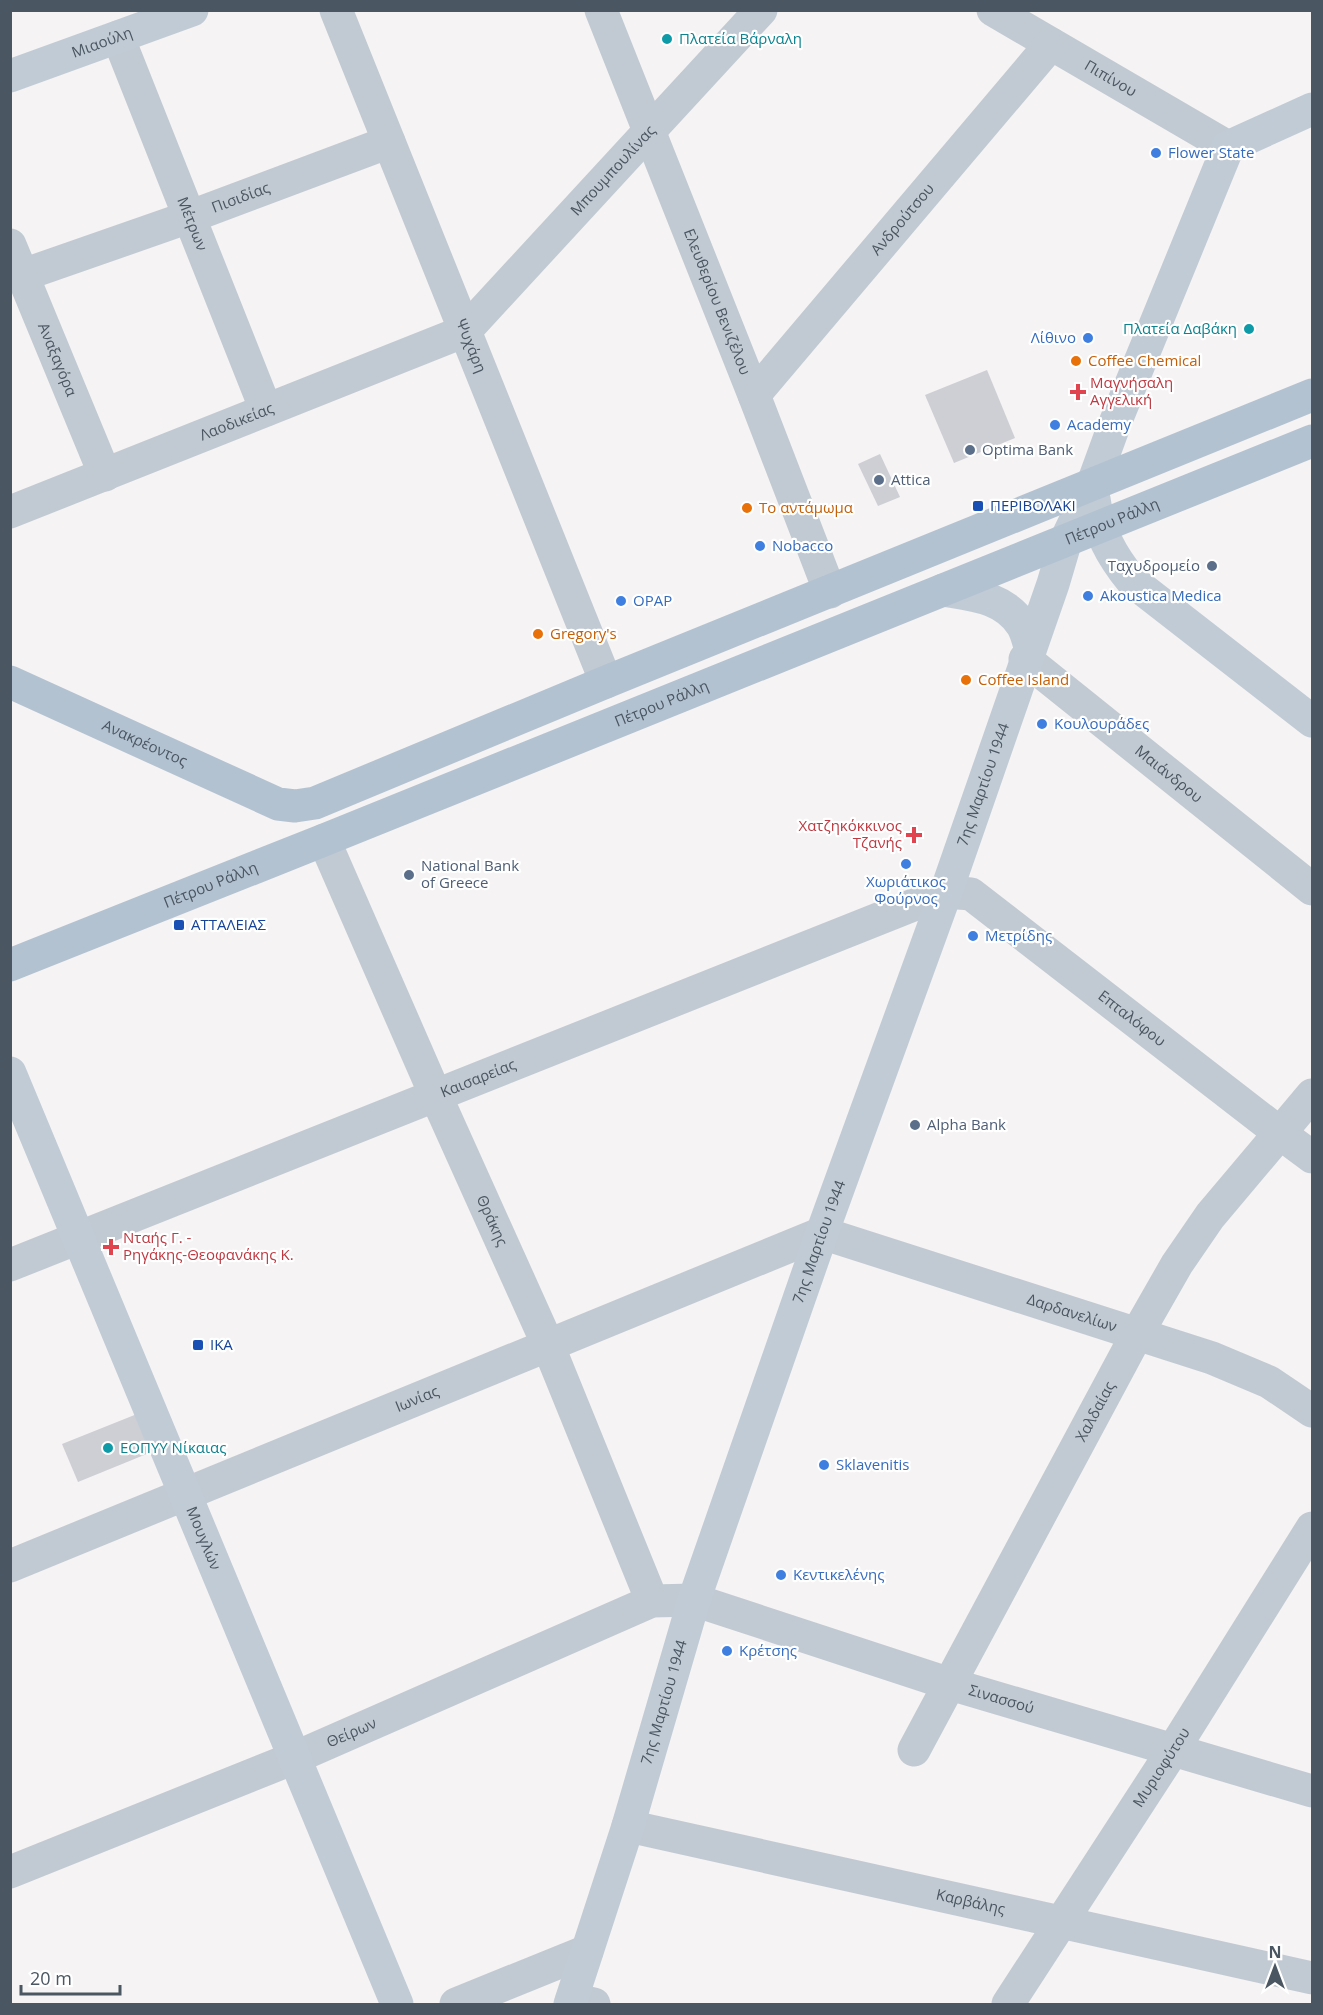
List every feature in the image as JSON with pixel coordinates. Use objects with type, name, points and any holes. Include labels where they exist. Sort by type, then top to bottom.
[{"type":"main road","name":"Μιαούλη","points":[[10,76],[192,10]]},
{"type":"main road","points":[[1312,109],[1228,147],[1114,423],[1092,486],[1100,527],[1113,556],[1132,581],[1312,721]]},
{"type":"main road","points":[[606,682],[1312,395]]},
{"type":"main road","name":"Πέτρου Ράλλη","points":[[10,965],[1312,441]]},
{"type":"main road","name":"7ης Μαρτίου 1944","points":[[578,2003],[587,1952],[628,1826],[694,1600],[822,1233],[946,892],[1053,584],[1066,540],[1092,486]]},
{"type":"main road","points":[[943,590],[991,599],[1009,610],[1023,626],[1028,653]]},
{"type":"main road","name":"Ανακρέοντος","points":[[10,682],[279,804],[296,806],[315,803],[606,682]]},
{"type":"main road","name":"Μουγλών","points":[[10,1073],[396,2004]]},
{"type":"street","name":"Ψυχάρη","points":[[336,10],[606,682]]},
{"type":"street","name":"Ελευθερίου Βενιζέλου","points":[[601,10],[830,592]]},
{"type":"street","name":"Μπουμπουλίνας","points":[[465,331],[761,10]]},
{"type":"street","name":"Πιπίνου","points":[[993,10],[1228,147]]},
{"type":"street","name":"Μέτρων","points":[[118,37],[266,410]]},
{"type":"street","name":"Ανδρούτσου","points":[[754,395],[1051,44]]},
{"type":"street","name":"Πισιδίας","points":[[17,260],[189,217],[388,142]]},
{"type":"street","name":"Αναξαγόρα","points":[[17,260],[105,475]]},
{"type":"street","name":"Λαοδικείας","points":[[10,512],[465,331]]},
{"type":"street","name":"Μαιάνδρου","points":[[1028,653],[1312,889]]},
{"type":"street","name":"Θράκης","points":[[324,840],[548,1346],[652,1602]]},
{"type":"street","name":"Καισαρείας","points":[[10,1265],[946,892]]},
{"type":"street","name":"Επταλόφου","points":[[946,892],[971,894],[1312,1157]]},
{"type":"street","name":"Χαλδαίας","points":[[914,1750],[1137,1334],[1177,1264],[1210,1216],[1312,1095]]},
{"type":"street","name":"Δαρδανελίων","points":[[822,1233],[1212,1358],[1269,1382],[1312,1411]]},
{"type":"street","name":"Ιωνίας","points":[[10,1566],[822,1233]]},
{"type":"street","name":"Μυριοφύτου","points":[[1008,2004],[1173,1750],[1312,1528]]},
{"type":"street","name":"Θείρων","points":[[10,1872],[294,1758],[652,1602],[694,1600]]},
{"type":"street","name":"Σινασσού","points":[[694,1600],[950,1684],[1312,1791]]},
{"type":"street","name":"Καρβάλης","points":[[628,1826],[1312,1978]]},
{"type":"street","points":[[456,2004],[587,1952]]},
{"type":"building","points":[[987,370],[1015,438],[954,463],[925,395]]},
{"type":"building","points":[[880,454],[900,497],[878,506],[858,464]]},
{"type":"building","name":"ΕΟΠΥΥ Νίκαιας","points":[[137,1414],[154,1451],[78,1482],[62,1444]]},
{"type":"place","name":"Πλατεία Βάρναλη","points":[[667,39]]},
{"type":"place","name":"Flower State","points":[[1156,153]]},
{"type":"place","name":"Πλατεία Δαβάκη","points":[[1249,329]]},
{"type":"place","name":"Λίθινο","points":[[1088,338]]},
{"type":"place","name":"Coffee Chemical","points":[[1076,361]]},
{"type":"place","name":"Μαγνήσαλη Αγγελική","points":[[1078,392]]},
{"type":"place","name":"Academy","points":[[1055,425]]},
{"type":"place","name":"Optima Bank","points":[[970,450]]},
{"type":"place","name":"Attica","points":[[879,480]]},
{"type":"place","name":"ΠΕΡΙΒΟΛΑΚΙ","points":[[978,506]]},
{"type":"place","name":"Το αντάμωμα","points":[[747,508]]},
{"type":"place","name":"Nobacco","points":[[760,546]]},
{"type":"place","name":"Ταχυδρομείο","points":[[1212,566]]},
{"type":"place","name":"Akoustica Medica","points":[[1088,596]]},
{"type":"place","name":"OPAP","points":[[621,601]]},
{"type":"place","name":"Gregory's","points":[[538,634]]},
{"type":"place","name":"Coffee Island","points":[[966,680]]},
{"type":"place","name":"Κουλουράδες","points":[[1042,724]]},
{"type":"place","name":"Χατζηκόκκινος Τζανής","points":[[914,835]]},
{"type":"place","name":"Χωριάτικος Φούρνος","points":[[906,864]]},
{"type":"place","name":"National Bank of Greece","points":[[409,875]]},
{"type":"place","name":"ΑΤΤΑΛΕΙΑΣ","points":[[179,925]]},
{"type":"place","name":"Μετρίδης","points":[[973,936]]},
{"type":"place","name":"Alpha Bank","points":[[915,1125]]},
{"type":"place","name":"Νταής Γ. - Ρηγάκης-Θεοφανάκης Κ.","points":[[111,1247]]},
{"type":"place","name":"ΙΚΑ","points":[[198,1345]]},
{"type":"place","name":"ΕΟΠΥΥ Νίκαιας","points":[[108,1448]]},
{"type":"place","name":"Sklavenitis","points":[[824,1465]]},
{"type":"place","name":"Κεντικελένης","points":[[781,1575]]},
{"type":"place","name":"Κρέτσης","points":[[727,1651]]}]
